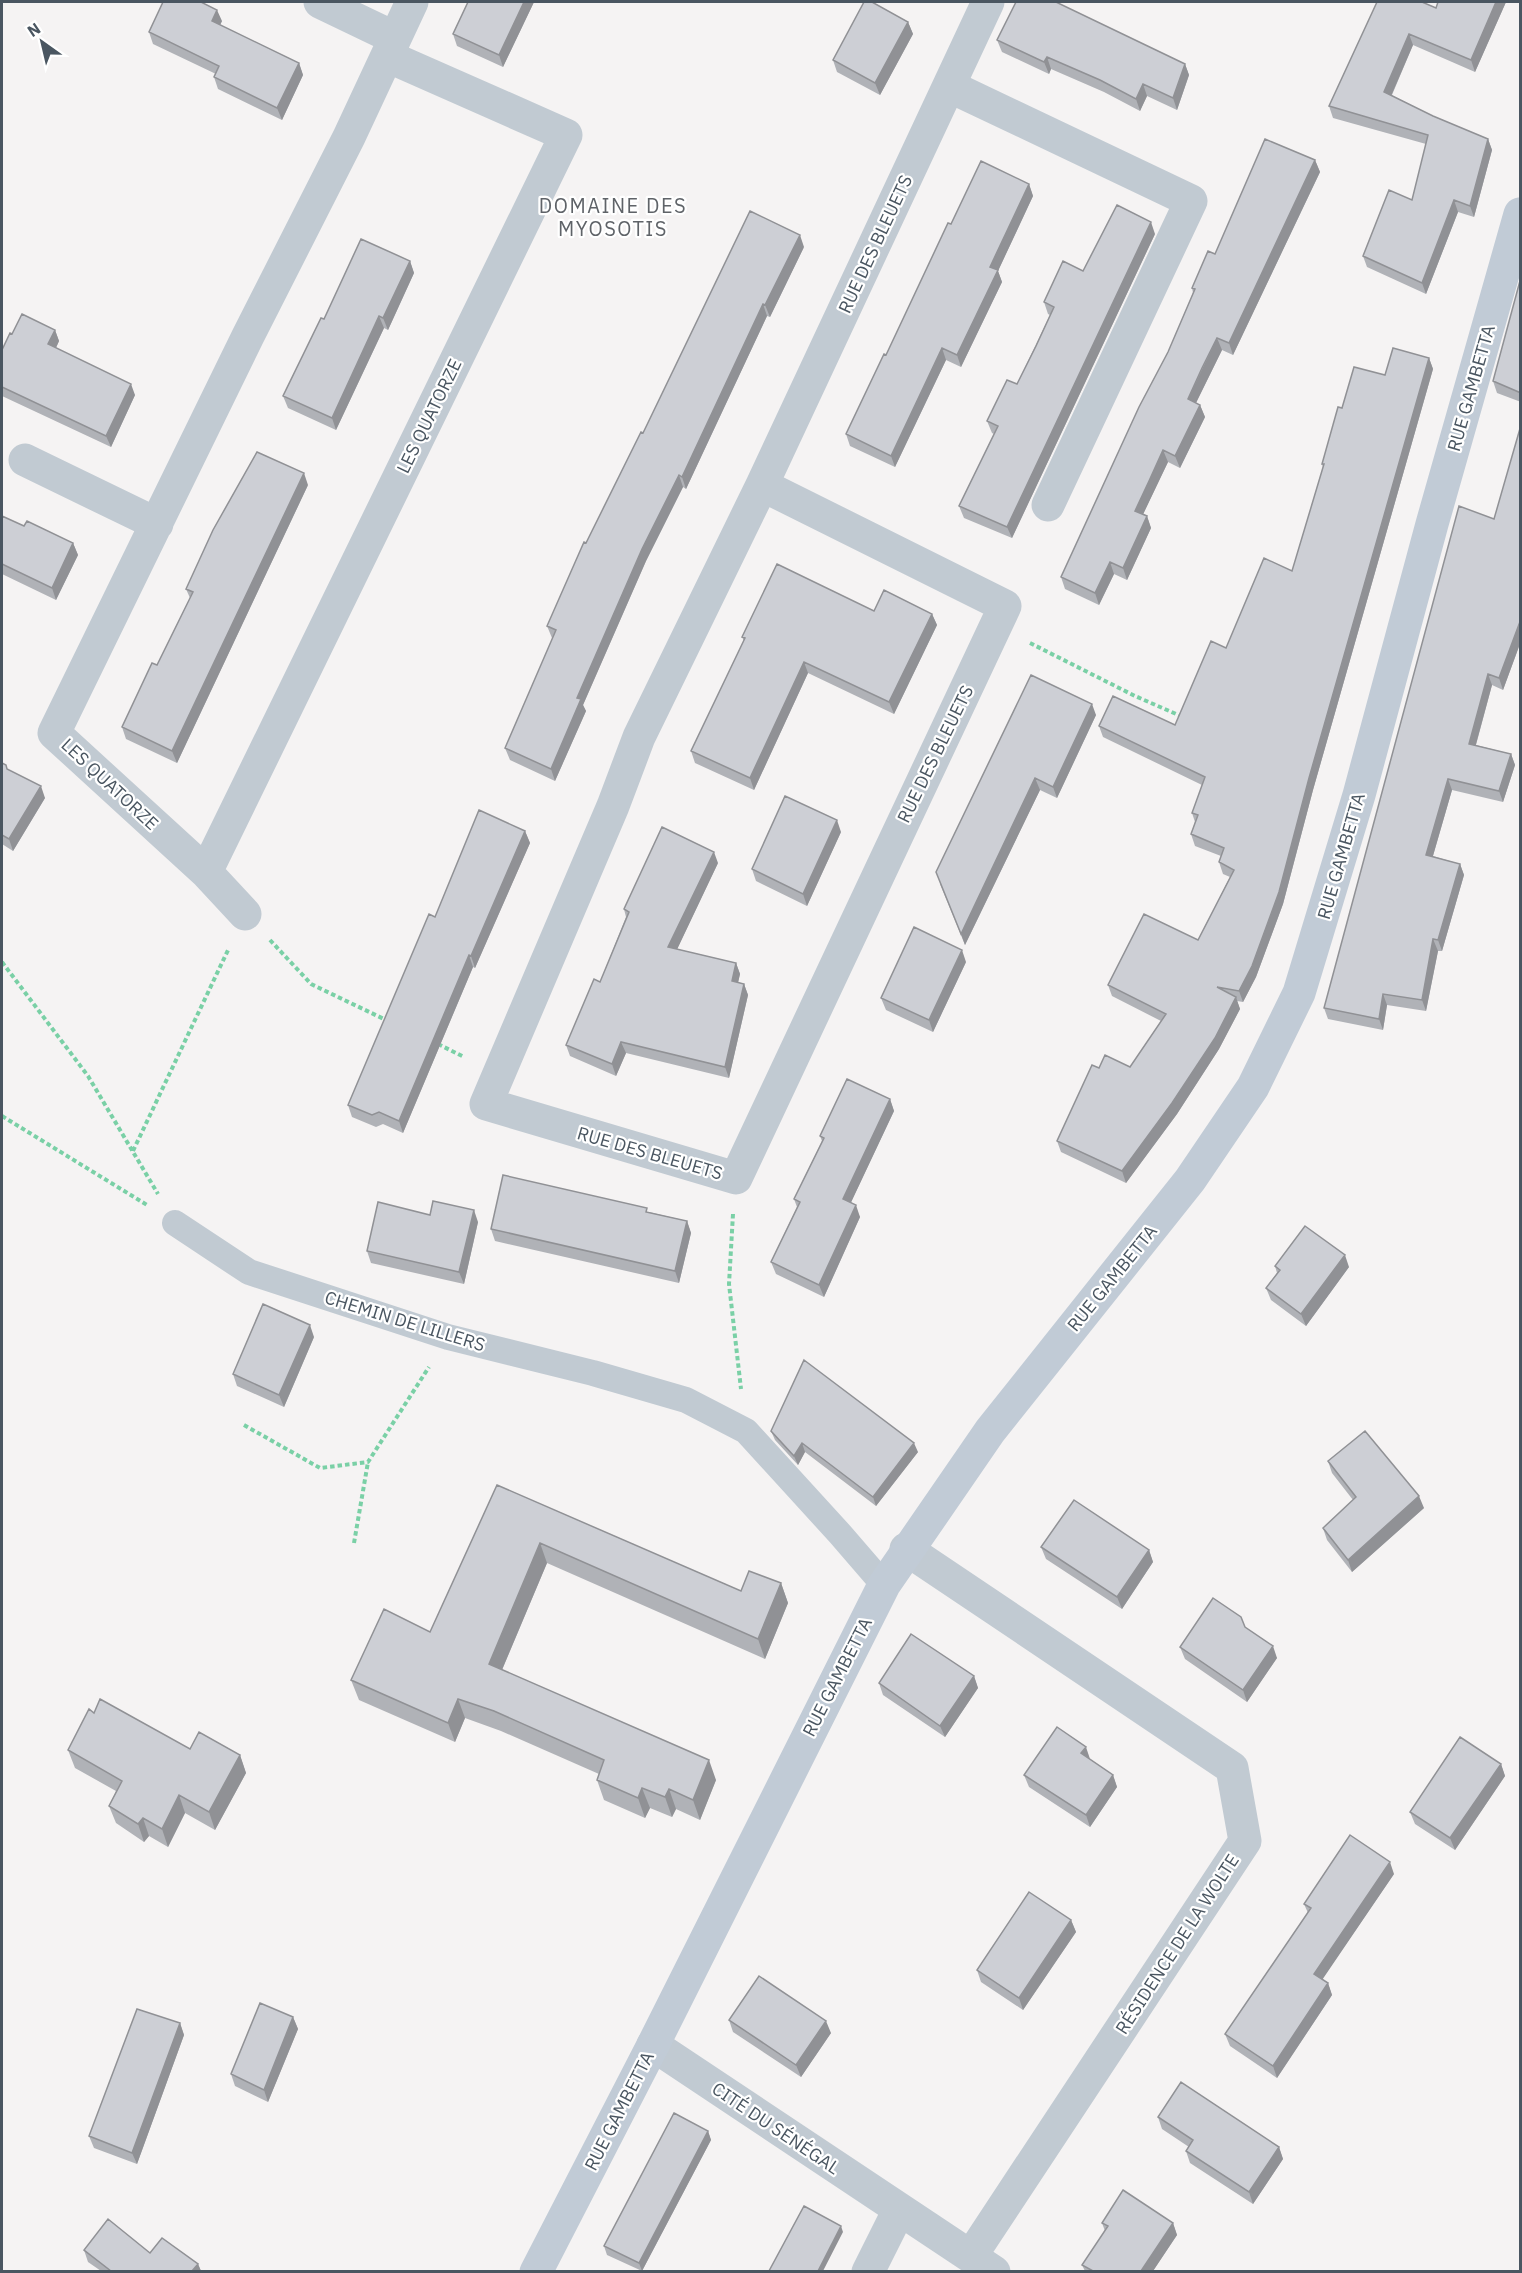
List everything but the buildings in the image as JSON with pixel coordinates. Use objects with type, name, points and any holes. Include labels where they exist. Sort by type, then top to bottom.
[{"type":"main road","name":"RUE GAMBETTA","points":[[536,2271],[653,2045],[884,1585],[906,1549],[990,1431],[1190,1180],[1253,1087],[1299,993],[1359,795],[1432,524],[1521,214]]},
{"type":"street","name":"LES QUATORZE","points":[[206,872],[566,135],[391,47],[320,2]]},
{"type":"street","name":"LES QUATORZE","points":[[245,914],[206,872],[54,733],[412,2]]},
{"type":"street","name":"RUE DES BLEUETS","points":[[762,485],[1005,606],[736,1178],[486,1104],[613,806],[639,737],[762,485],[988,2]]},
{"type":"street","points":[[949,86],[1191,201],[1048,505]]},
{"type":"street","points":[[25,460],[157,524]]},
{"type":"street","name":"RÉSIDENCE DE LA WOLTE","points":[[906,1549],[1232,1768],[1245,1841],[982,2264]]},
{"type":"street","name":"CITÉ DU SÉNÉGAL","points":[[653,2045],[982,2264]]},
{"type":"street","points":[[868,2271],[899,2210]]},
{"type":"lane","name":"CHEMIN DE LILLERS","points":[[176,1223],[249,1272],[448,1337],[593,1373],[686,1400],[746,1431],[884,1585]]},
{"type":"path","points":[[996,626],[1135,696],[1188,719]]},
{"type":"path","points":[[133,1151],[245,914],[311,984],[395,1024]]},
{"type":"path","points":[[2,962],[88,1076],[176,1223]]},
{"type":"path","points":[[437,1044],[500,1074]]},
{"type":"path","points":[[2,1116],[176,1223]]},
{"type":"path","points":[[736,1178],[729,1284],[746,1431]]},
{"type":"path","points":[[354,1543],[368,1462],[448,1337]]},
{"type":"path","points":[[244,1425],[320,1468],[368,1462]]},
{"type":"district","name":"DOMAINE DES MYOSOTIS","points":[[613,216]]}]
